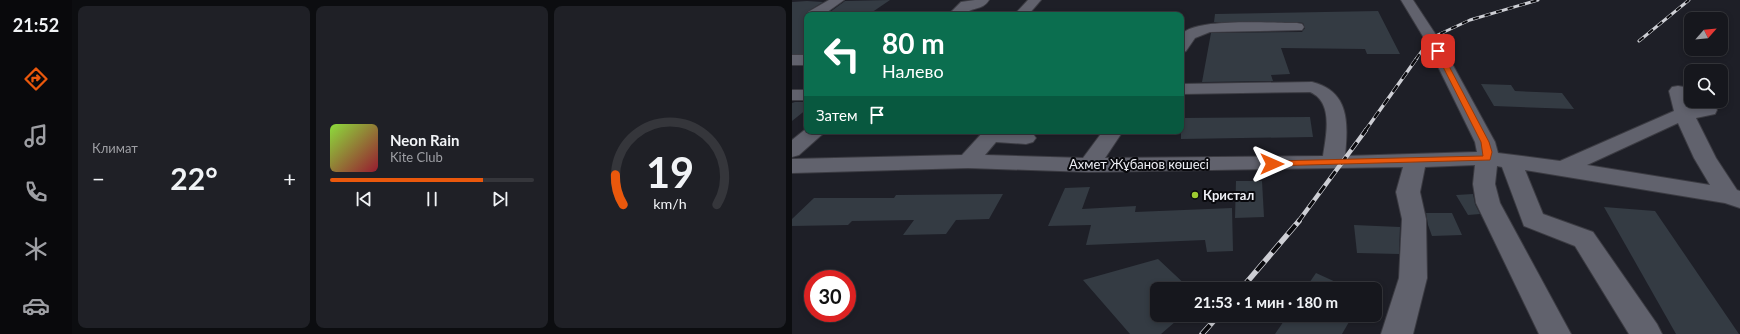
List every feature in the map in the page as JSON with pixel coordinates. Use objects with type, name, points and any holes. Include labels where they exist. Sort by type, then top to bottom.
[{"type":"street","points":[[818,12],[838,0]]},
{"type":"street","points":[[958,12],[966,5],[978,4],[983,0]]},
{"type":"street","points":[[1024,12],[1035,0]]},
{"type":"street","points":[[1408,0],[1431,38],[1485,142],[1488,152],[1499,160],[1533,220],[1584,239],[1646,334]]},
{"type":"street","points":[[1184,43],[1189,35],[1208,28],[1297,27]]},
{"type":"street","points":[[792,60],[804,60]]},
{"type":"street","points":[[1184,89],[1312,86],[1322,89],[1330,96],[1338,124],[1333,164]]},
{"type":"street","points":[[1678,91],[1684,114],[1705,163],[1734,198]]},
{"type":"street","points":[[792,95],[804,95]]},
{"type":"street","points":[[1562,168],[1684,114],[1708,110]]},
{"type":"street","points":[[792,151],[812,134]]},
{"type":"street","points":[[968,161],[992,134]]},
{"type":"street","points":[[1000,134],[1026,138]]},
{"type":"street","points":[[1089,165],[1111,134]]},
{"type":"street","points":[[1499,160],[1484,184],[1488,203],[1555,334]]},
{"type":"street","name":"Ахмет Жұбанов көшесі","points":[[792,166],[968,161],[1089,165],[1333,164],[1499,160],[1562,168],[1734,198]]},
{"type":"street","points":[[1397,334],[1413,278],[1414,219],[1408,192],[1414,161]]},
{"type":"building","points":[[890,0],[872,12],[830,12],[845,1]]},
{"type":"building","points":[[792,2],[823,2],[807,12],[804,12],[804,54],[792,54]]},
{"type":"building","points":[[1378,11],[1400,54],[1367,54],[1365,49],[1281,48],[1290,74],[1271,75],[1273,81],[1202,82],[1211,33],[1302,32],[1305,28],[1303,23],[1297,22],[1214,22],[1215,14]]},
{"type":"building","points":[[1481,84],[1511,85],[1515,91],[1562,93],[1574,109],[1494,106]]},
{"type":"building","points":[[804,102],[804,111],[792,121],[792,103]]},
{"type":"building","points":[[1310,117],[1313,137],[1181,139],[1181,134],[1184,134],[1184,118]]},
{"type":"building","points":[[1236,181],[1262,181],[1264,217],[1235,218]]},
{"type":"building","points":[[1090,187],[1082,209],[1136,206],[1135,212],[1232,208],[1233,251],[1207,252],[1205,240],[1086,245],[1091,225],[1048,226],[1065,188]]},
{"type":"building","points":[[1003,194],[989,219],[956,220],[946,234],[903,235],[914,220],[852,221],[848,225],[792,226],[792,219],[814,198],[894,198],[896,195]]},
{"type":"building","points":[[1473,194],[1475,204],[1480,214],[1468,215],[1456,195]]},
{"type":"building","points":[[1604,207],[1655,211],[1739,334],[1676,334]]},
{"type":"building","points":[[1426,213],[1452,213],[1462,235],[1432,236]]},
{"type":"building","points":[[1354,225],[1400,227],[1399,254],[1357,253]]},
{"type":"building","points":[[1158,259],[1183,282],[1150,282],[1150,322],[1175,322],[1161,334],[1130,334],[1083,280]]},
{"type":"building","points":[[1316,273],[1336,282],[1310,282]]},
{"type":"building","points":[[1283,322],[1349,322],[1342,334],[1275,334]]},
{"type":"railway","points":[[1416,59],[1431,38],[1470,20],[1538,0]]},
{"type":"railway","points":[[1639,41],[1689,0]]},
{"type":"railway","points":[[1365,131],[1417,58]]},
{"type":"railway","points":[[1298,222],[1366,130]]},
{"type":"railway","points":[[1247,282],[1299,221]]},
{"type":"railway","points":[[1202,334],[1213,322]]},
{"type":"place","name":"Кристал","points":[[1195,195]]},
{"type":"route","points":[[1272,164],[1333,164],[1487,158],[1488,152],[1485,142],[1438,51]]}]
